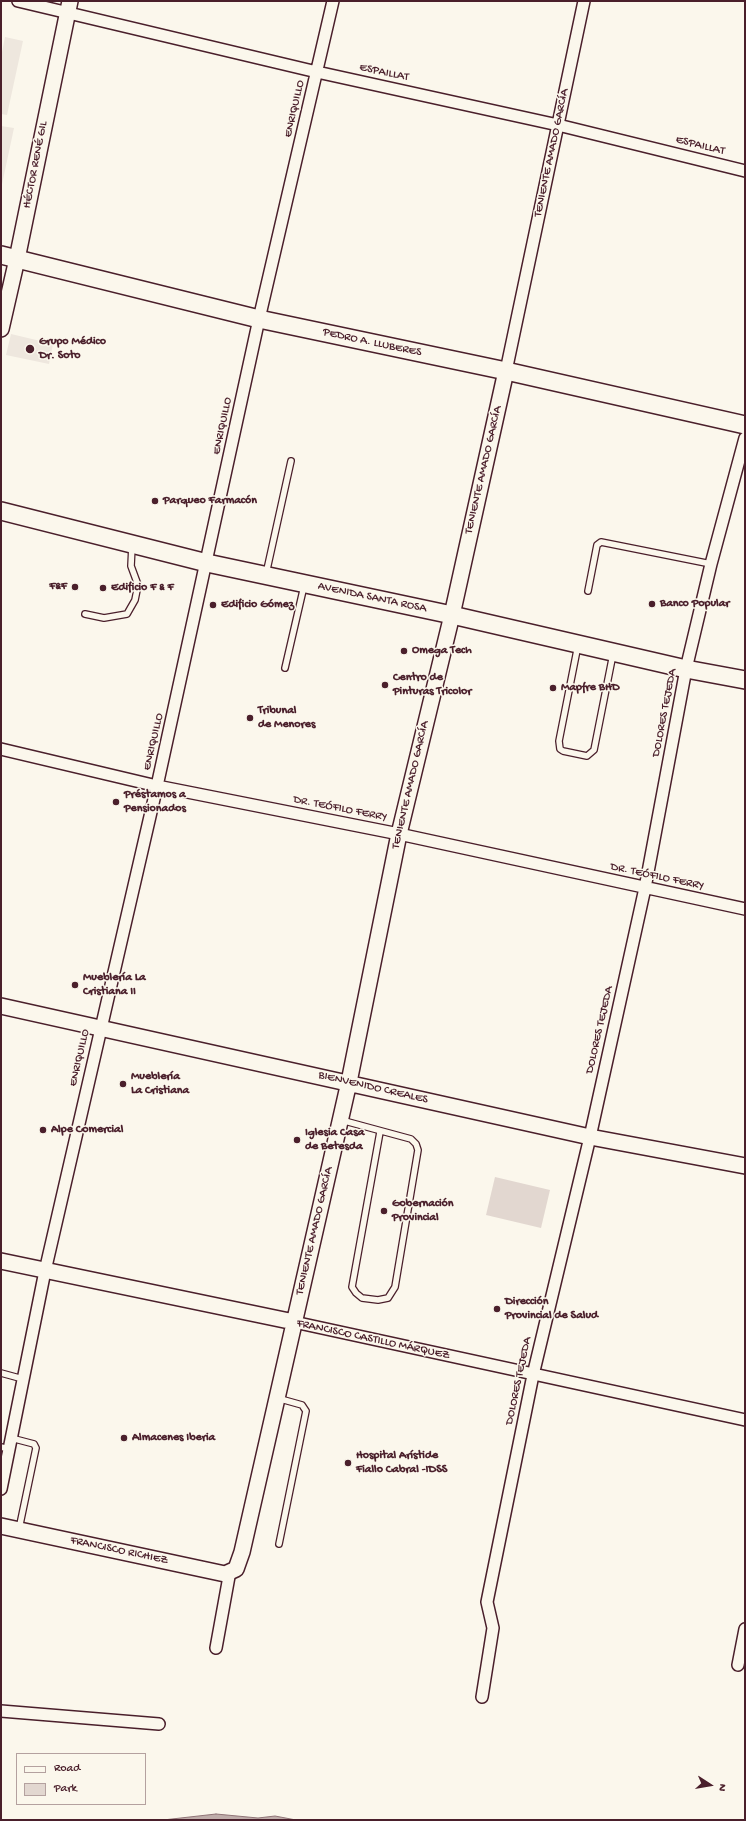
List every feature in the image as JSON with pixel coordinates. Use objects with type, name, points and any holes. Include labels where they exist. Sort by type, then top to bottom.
[{"type":"main road","name":"HÉCTOR RENÉ GIL","points":[[1,329],[9,257],[69,7]]},
{"type":"main road","name":"PEDRO A. LLUBERES","points":[[9,257],[259,319],[506,371],[745,425]]},
{"type":"main road","name":"TENIENTE AMADO GARCÍA","points":[[233,1570],[242,1552],[341,1120],[399,834],[452,615],[506,371]]},
{"type":"main road","name":"AVENIDA SANTA ROSA","points":[[1,511],[207,563],[452,615],[686,669],[745,680]]},
{"type":"main road","name":"BIENVENIDO CREALES","points":[[1,1006],[349,1082],[590,1137],[745,1166]]},
{"type":"main road","name":"FRANCISCO CASTILLO MÁRQUEZ","points":[[1,1261],[294,1322]]},
{"type":"main road","name":"FRANCISCO RICHIEZ","points":[[1,1526],[225,1574],[233,1570]]},
{"type":"street","name":"ESPAILLAT","points":[[18,1],[69,7],[317,72],[558,125],[745,171]]},
{"type":"street","name":"ENRIQUILLO","points":[[1,1489],[7,1445],[23,1379],[45,1271],[157,786],[207,563],[259,319],[334,1]]},
{"type":"street","name":"TENIENTE AMADO GARCÍA","points":[[506,371],[584,1]]},
{"type":"street","name":"DOLORES TEJEDA","points":[[482,1697],[493,1628],[487,1602],[533,1375],[590,1137],[645,888],[686,669],[711,564],[745,438]]},
{"type":"street","name":"DR. TEÓFILO FERRY","points":[[1,749],[157,786],[399,834],[745,909]]},
{"type":"street","name":"FRANCISCO CASTILLO MÁRQUEZ","points":[[294,1322],[745,1420]]},
{"type":"street","points":[[216,1648],[233,1570]]},
{"type":"street","points":[[738,1665],[745,1629]]},
{"type":"street","points":[[1,1711],[159,1724]]},
{"type":"lane","points":[[266,575],[291,461]]},
{"type":"lane","points":[[588,591],[597,545],[601,542],[711,564]]},
{"type":"lane","points":[[84,614],[104,618],[127,614],[135,600],[138,585],[131,566],[132,544]]},
{"type":"lane","points":[[284,668],[304,584]]},
{"type":"lane","points":[[578,644],[559,741],[560,749],[564,751],[587,756],[594,750],[614,652]]},
{"type":"lane","points":[[341,1120],[380,1132],[412,1139],[418,1150],[395,1287],[388,1298],[378,1300],[362,1298],[356,1293],[352,1286],[380,1132]]},
{"type":"lane","points":[[1,1373],[23,1379]]},
{"type":"lane","points":[[277,1398],[302,1405],[306,1410],[279,1544]]},
{"type":"lane","points":[[7,1445],[34,1444],[36,1448],[18,1530]]},
{"type":"shaded area","points":[[5,37],[23,41],[7,115],[1,114],[1,57]]},
{"type":"shaded area","points":[[1,126],[14,128],[1,189]]},
{"type":"shaded area","name":"Grupo Médico Dr. Soto","points":[[11,334],[53,344],[49,364],[6,355]]},
{"type":"shaded area","points":[[216,1814],[258,1818],[275,1816],[296,1820],[163,1820]]},
{"type":"green space","points":[[495,1177],[550,1190],[541,1228],[486,1215]]},
{"type":"place","name":"Grupo Médico Dr. Soto","points":[[30,349]]},
{"type":"place","name":"Parqueo Farmacón","points":[[155,501]]},
{"type":"place","name":"F&F","points":[[75,587]]},
{"type":"place","name":"Edificio F & F","points":[[103,588]]},
{"type":"place","name":"Banco Popular","points":[[652,604]]},
{"type":"place","name":"Edificio Gómez","points":[[213,605]]},
{"type":"place","name":"Omega Tech","points":[[404,651]]},
{"type":"place","name":"Centro de Pinturas Tricolor","points":[[385,685]]},
{"type":"place","name":"Mapfre BHD","points":[[553,688]]},
{"type":"place","name":"Tribunal de Menores","points":[[250,718]]},
{"type":"place","name":"Préstamos a Pensionados","points":[[116,802]]},
{"type":"place","name":"Mueblería La Cristiana II","points":[[75,985]]},
{"type":"place","name":"Mueblería La Cristiana","points":[[123,1084]]},
{"type":"place","name":"Alpe Comercial","points":[[43,1130]]},
{"type":"place","name":"Iglesia Casa de Betesda","points":[[297,1140]]},
{"type":"place","name":"Gobernación Provincial","points":[[384,1211]]},
{"type":"place","name":"Dirección Provincial de Salud","points":[[497,1309]]},
{"type":"place","name":"Almacenes Iberia","points":[[124,1438]]},
{"type":"place","name":"Hospital Arístide Fiallo Cabral -IDSS","points":[[348,1463]]}]
